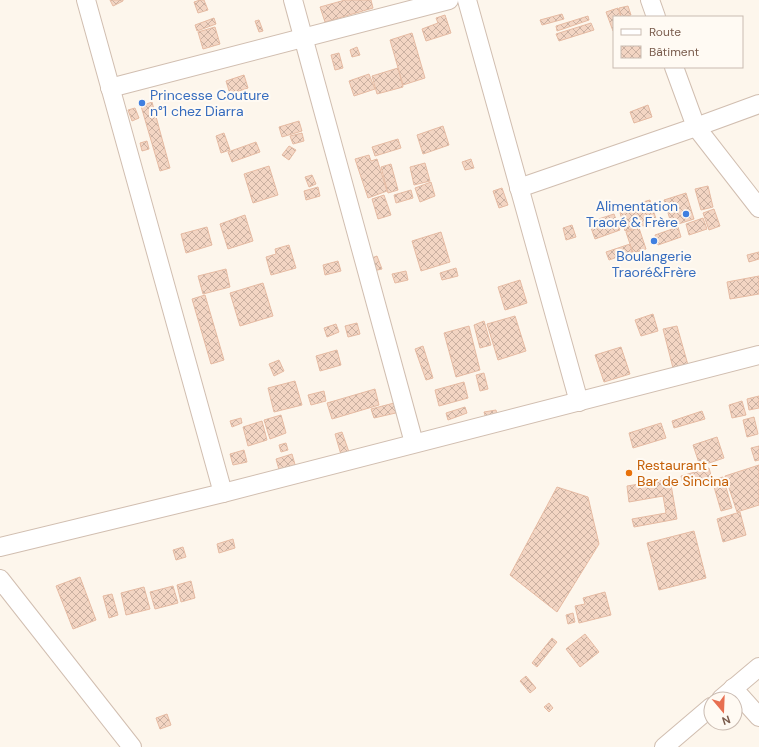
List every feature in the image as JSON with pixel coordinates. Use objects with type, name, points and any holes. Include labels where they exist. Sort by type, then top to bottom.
[{"type":"street","points":[[86,0],[224,493]]},
{"type":"street","points":[[293,0],[414,443]]},
{"type":"street","points":[[110,88],[449,0]]},
{"type":"street","points":[[467,0],[579,402]]},
{"type":"street","points":[[650,0],[656,16]]},
{"type":"street","points":[[674,68],[696,127],[759,208]]},
{"type":"street","points":[[519,188],[759,104]]},
{"type":"street","points":[[0,547],[224,493],[759,355]]},
{"type":"street","points":[[0,579],[132,747]]},
{"type":"street","points":[[731,691],[759,667]]},
{"type":"street","points":[[743,706],[759,717]]},
{"type":"street","points":[[664,747],[703,714]]},
{"type":"building","points":[[110,0],[123,0],[123,1],[113,6]]},
{"type":"building","points":[[204,0],[208,10],[198,13],[194,2]]},
{"type":"building","points":[[345,0],[371,0],[373,8],[325,22],[320,7]]},
{"type":"building","points":[[628,6],[631,15],[621,16],[619,8]]},
{"type":"building","points":[[618,8],[621,16],[613,16],[613,31],[606,12]]},
{"type":"building","points":[[562,14],[564,19],[542,25],[540,20]]},
{"type":"building","points":[[445,15],[451,33],[426,41],[422,29],[438,23],[436,18]]},
{"type":"building","points":[[588,16],[589,20],[557,31],[556,26]]},
{"type":"building","points":[[214,18],[216,24],[197,31],[195,25]]},
{"type":"building","points":[[259,20],[263,31],[259,32],[255,21]]},
{"type":"building","points":[[591,23],[594,30],[559,41],[556,34]]},
{"type":"building","points":[[215,27],[220,44],[203,49],[198,32]]},
{"type":"building","points":[[412,33],[425,78],[403,85],[390,40]]},
{"type":"building","points":[[357,47],[360,55],[352,57],[350,50]]},
{"type":"building","points":[[339,53],[343,68],[335,70],[331,55]]},
{"type":"building","points":[[398,68],[403,87],[377,94],[372,76]]},
{"type":"building","points":[[369,74],[375,89],[354,96],[349,81]]},
{"type":"building","points":[[244,75],[248,88],[230,94],[226,81]]},
{"type":"building","points":[[152,102],[170,168],[160,171],[141,106]]},
{"type":"building","points":[[648,105],[652,117],[634,123],[630,112]]},
{"type":"building","points":[[135,108],[139,118],[132,121],[128,110]]},
{"type":"building","points":[[299,121],[302,131],[282,137],[279,127]]},
{"type":"building","points":[[443,126],[449,145],[423,154],[417,135]]},
{"type":"building","points":[[224,133],[230,150],[221,153],[216,136]]},
{"type":"building","points":[[302,133],[304,141],[293,144],[290,136]]},
{"type":"building","points":[[398,139],[401,148],[375,156],[372,147]]},
{"type":"building","points":[[147,141],[149,149],[142,151],[140,143]]},
{"type":"building","points":[[256,142],[260,152],[232,162],[228,152]]},
{"type":"building","points":[[289,146],[296,150],[289,160],[282,155]]},
{"type":"building","points":[[369,155],[371,161],[377,159],[387,191],[368,198],[355,159]]},
{"type":"building","points":[[471,159],[474,168],[465,170],[462,162]]},
{"type":"building","points":[[425,163],[430,181],[414,185],[410,167]]},
{"type":"building","points":[[391,164],[398,190],[388,193],[381,167]]},
{"type":"building","points":[[269,166],[278,195],[253,203],[244,174]]},
{"type":"building","points":[[312,175],[316,184],[309,187],[305,177]]},
{"type":"building","points":[[431,182],[435,196],[420,202],[415,188]]},
{"type":"building","points":[[708,186],[713,207],[701,210],[695,189]]},
{"type":"building","points":[[318,187],[320,196],[306,200],[304,191]]},
{"type":"building","points":[[502,188],[508,205],[499,208],[493,191]]},
{"type":"building","points":[[411,190],[413,198],[396,203],[394,195]]},
{"type":"building","points":[[686,193],[694,219],[672,226],[664,200]]},
{"type":"building","points":[[384,195],[391,215],[378,219],[372,199]]},
{"type":"building","points":[[650,200],[657,222],[625,231],[619,209]]},
{"type":"building","points":[[714,209],[720,226],[709,230],[703,213]]},
{"type":"building","points":[[614,214],[620,230],[595,239],[589,222]]},
{"type":"building","points":[[245,215],[253,241],[228,249],[220,224]]},
{"type":"building","points":[[703,218],[707,229],[689,235],[686,224]]},
{"type":"building","points":[[572,225],[576,237],[566,240],[563,228]]},
{"type":"building","points":[[207,227],[212,245],[186,253],[181,234]]},
{"type":"building","points":[[678,227],[681,237],[658,245],[655,235]]},
{"type":"building","points":[[639,228],[646,249],[633,253],[626,232]]},
{"type":"building","points":[[441,232],[450,262],[421,271],[412,241]]},
{"type":"building","points":[[630,244],[632,252],[609,260],[606,252]]},
{"type":"building","points":[[289,245],[296,268],[271,275],[266,257],[276,254],[275,249]]},
{"type":"building","points":[[759,252],[759,259],[749,262],[747,255]]},
{"type":"building","points":[[377,256],[382,269],[373,271],[369,259]]},
{"type":"building","points":[[338,261],[341,271],[325,275],[323,265]]},
{"type":"building","points":[[456,268],[458,276],[442,280],[440,273]]},
{"type":"building","points":[[226,269],[230,287],[203,294],[198,276]]},
{"type":"building","points":[[406,271],[408,280],[395,283],[392,274]]},
{"type":"building","points":[[759,276],[759,294],[730,299],[727,282]]},
{"type":"building","points":[[520,280],[527,303],[505,310],[498,287]]},
{"type":"building","points":[[263,283],[273,316],[240,326],[230,293]]},
{"type":"building","points":[[205,295],[224,360],[211,364],[192,299]]},
{"type":"building","points":[[653,314],[658,331],[641,336],[635,320]]},
{"type":"building","points":[[515,316],[526,351],[498,360],[487,324]]},
{"type":"building","points":[[484,321],[491,345],[480,348],[474,325]]},
{"type":"building","points":[[357,323],[360,334],[348,337],[345,326]]},
{"type":"building","points":[[336,324],[339,332],[327,337],[324,328]]},
{"type":"building","points":[[469,326],[480,370],[456,377],[444,333]]},
{"type":"building","points":[[677,326],[688,365],[673,368],[663,329]]},
{"type":"building","points":[[423,346],[433,378],[426,380],[415,349]]},
{"type":"building","points":[[621,347],[630,374],[604,382],[595,355]]},
{"type":"building","points":[[337,350],[341,365],[320,371],[316,356]]},
{"type":"building","points":[[279,360],[284,371],[274,376],[269,364]]},
{"type":"building","points":[[484,373],[488,389],[480,391],[476,375]]},
{"type":"building","points":[[295,381],[302,405],[274,412],[268,388]]},
{"type":"building","points":[[464,382],[468,398],[439,406],[435,390]]},
{"type":"building","points":[[375,389],[379,405],[332,419],[327,403]]},
{"type":"building","points":[[324,391],[326,401],[311,405],[308,395]]},
{"type":"building","points":[[759,396],[759,408],[749,410],[747,399]]},
{"type":"building","points":[[742,401],[746,415],[732,418],[729,405]]},
{"type":"building","points":[[398,402],[400,412],[374,418],[371,409]]},
{"type":"building","points":[[465,407],[467,413],[448,420],[446,413]]},
{"type":"building","points":[[496,410],[498,419],[487,422],[484,412]]},
{"type":"building","points":[[702,411],[705,419],[674,428],[672,421]]},
{"type":"building","points":[[281,415],[286,433],[270,439],[264,420]]},
{"type":"building","points":[[754,417],[758,434],[747,437],[743,420]]},
{"type":"building","points":[[241,418],[242,423],[232,427],[230,421]]},
{"type":"building","points":[[262,421],[267,440],[248,446],[243,427]]},
{"type":"building","points":[[661,423],[666,438],[633,448],[629,433]]},
{"type":"building","points":[[342,432],[350,455],[342,458],[335,434]]},
{"type":"building","points":[[717,437],[724,458],[700,466],[693,445]]},
{"type":"building","points":[[286,443],[288,450],[281,452],[279,445]]},
{"type":"building","points":[[759,446],[759,460],[755,461],[751,448]]},
{"type":"building","points":[[244,450],[247,462],[233,465],[230,454]]},
{"type":"building","points":[[292,454],[296,468],[280,473],[276,459]]},
{"type":"building","points":[[759,465],[759,505],[737,512],[725,476]]},
{"type":"building","points":[[709,468],[712,479],[684,487],[681,476]]},
{"type":"building","points":[[723,477],[732,508],[721,511],[712,480]]},
{"type":"building","points":[[670,479],[677,519],[634,527],[632,519],[666,513],[663,496],[629,502],[627,486]]},
{"type":"building","points":[[557,487],[588,497],[599,544],[557,612],[510,575]]},
{"type":"building","points":[[740,512],[746,535],[723,542],[717,519]]},
{"type":"building","points":[[694,531],[706,578],[659,590],[647,543]]},
{"type":"building","points":[[233,539],[235,548],[219,553],[217,544]]},
{"type":"building","points":[[183,547],[186,557],[176,560],[173,550]]},
{"type":"building","points":[[80,577],[96,620],[73,629],[56,586]]},
{"type":"building","points":[[191,581],[195,598],[181,602],[177,585]]},
{"type":"building","points":[[173,586],[178,603],[155,609],[150,592]]},
{"type":"building","points":[[144,587],[150,609],[126,615],[121,593]]},
{"type":"building","points":[[605,592],[611,615],[579,623],[575,606],[585,604],[583,598]]},
{"type":"building","points":[[112,594],[118,615],[109,618],[103,596]]},
{"type":"building","points":[[573,613],[575,622],[568,624],[566,615]]},
{"type":"building","points":[[585,634],[599,652],[580,667],[566,649]]},
{"type":"building","points":[[552,638],[557,642],[537,667],[532,663]]},
{"type":"building","points":[[526,676],[536,688],[530,693],[520,681]]},
{"type":"building","points":[[549,703],[553,708],[549,712],[544,707]]},
{"type":"building","points":[[167,714],[171,725],[160,729],[156,718]]},
{"type":"place","name":"Princesse Couture n°1 chez Diarra","points":[[142,103]]},
{"type":"place","name":"Alimentation Traoré & Frère","points":[[686,214]]},
{"type":"place","name":"Boulangerie Traoré&Frère","points":[[654,241]]},
{"type":"place","name":"Restaurant - Bar de Sincina","points":[[629,473]]}]
